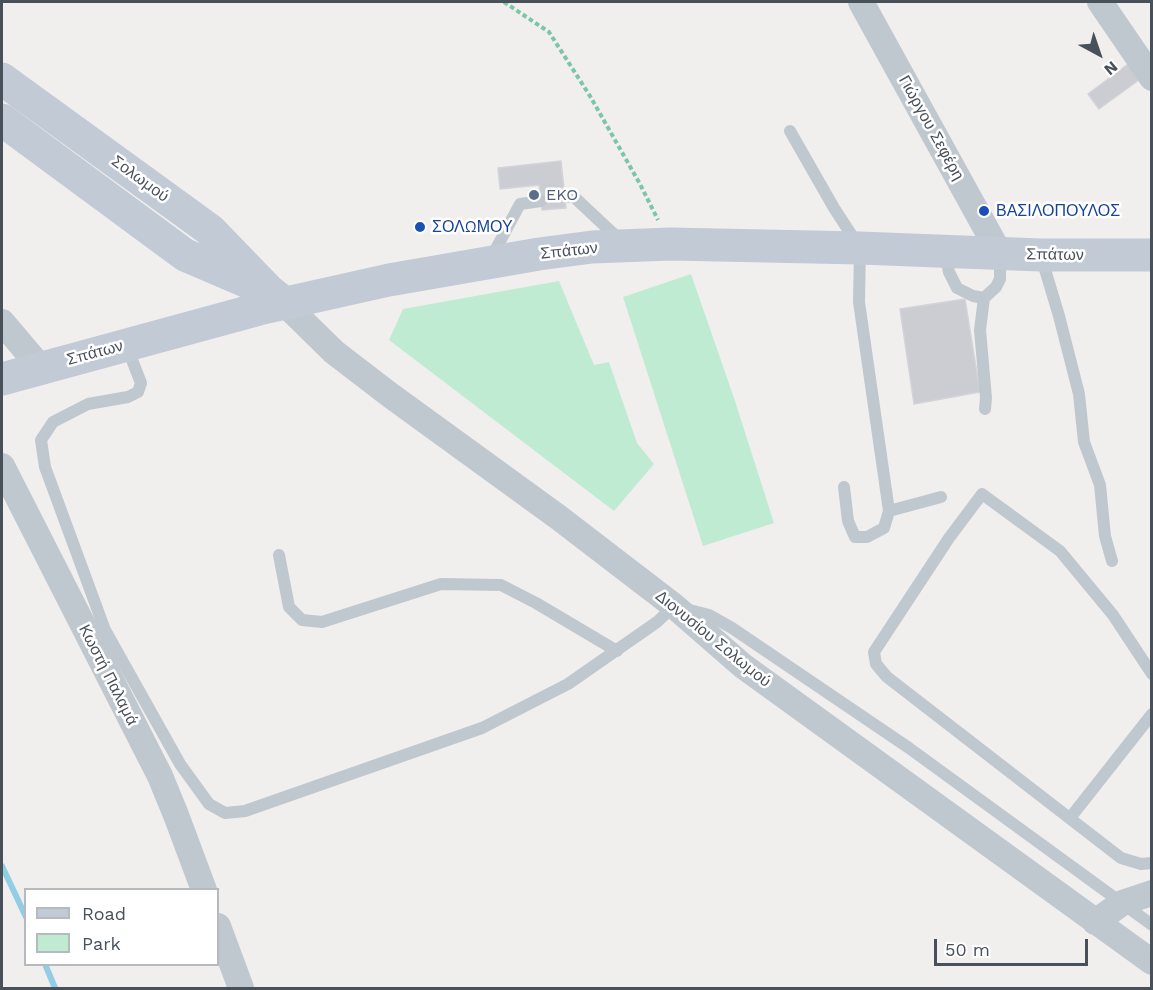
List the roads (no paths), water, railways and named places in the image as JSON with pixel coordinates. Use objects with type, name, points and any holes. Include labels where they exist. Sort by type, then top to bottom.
[{"type":"main road","name":"Σολωμού","points":[[2,79],[210,230],[277,297]]},
{"type":"main road","points":[[2,120],[184,255],[277,297]]},
{"type":"main road","name":"Σπάτων","points":[[2,379],[259,309],[277,297],[592,247],[671,244],[945,250],[1040,255],[1152,255]]},
{"type":"street","name":"Γιώργου Σεφέρη","points":[[861,2],[1000,254]]},
{"type":"street","points":[[1100,2],[1151,77]]},
{"type":"street","name":"Διονυσίου Σολωμού","points":[[277,297],[334,352],[558,517],[674,606],[742,666],[1152,962]]},
{"type":"street","points":[[2,322],[41,368]]},
{"type":"street","name":"Κωστή Παλαμά","points":[[2,466],[160,776],[203,888]]},
{"type":"street","points":[[1095,922],[1122,903],[1152,893]]},
{"type":"street","points":[[219,929],[241,988]]},
{"type":"lane","points":[[790,131],[834,208],[861,248],[859,302],[889,511],[884,528],[867,537],[855,537],[848,521],[844,487]]},
{"type":"lane","points":[[565,197],[573,196],[626,246]]},
{"type":"lane","points":[[489,262],[520,204],[541,201]]},
{"type":"lane","points":[[945,250],[949,272],[957,288],[973,296],[984,298]]},
{"type":"lane","points":[[985,409],[980,330],[984,298],[996,287],[1000,279],[1000,254]]},
{"type":"lane","points":[[1040,255],[1079,394],[1084,442],[1100,485],[1105,536],[1112,561]]},
{"type":"lane","points":[[126,345],[141,383],[138,392],[128,397],[87,404],[52,422],[41,440],[45,467],[105,630],[180,764],[209,804],[225,813],[245,811],[482,728],[568,684],[657,622],[674,606],[709,615],[732,628],[909,748],[1152,925]]},
{"type":"lane","points":[[1152,674],[1113,615],[1060,551],[982,494],[949,538],[874,652],[876,664],[887,676],[1121,858],[1141,864],[1152,863]]},
{"type":"lane","points":[[889,511],[940,497]]},
{"type":"lane","points":[[279,555],[289,607],[302,620],[322,622],[441,584],[501,585],[617,651]]},
{"type":"lane","points":[[1070,818],[1152,714]]},
{"type":"waterway","points":[[2,866],[24,913]]},
{"type":"waterway","points":[[46,966],[55,988]]},
{"type":"place","name":"EKO","points":[[534,195]]},
{"type":"place","name":"ΒΑΣΙΛΟΠΟΥΛΟΣ","points":[[984,211]]},
{"type":"place","name":"ΣΟΛΩΜΟΥ","points":[[420,227]]}]
